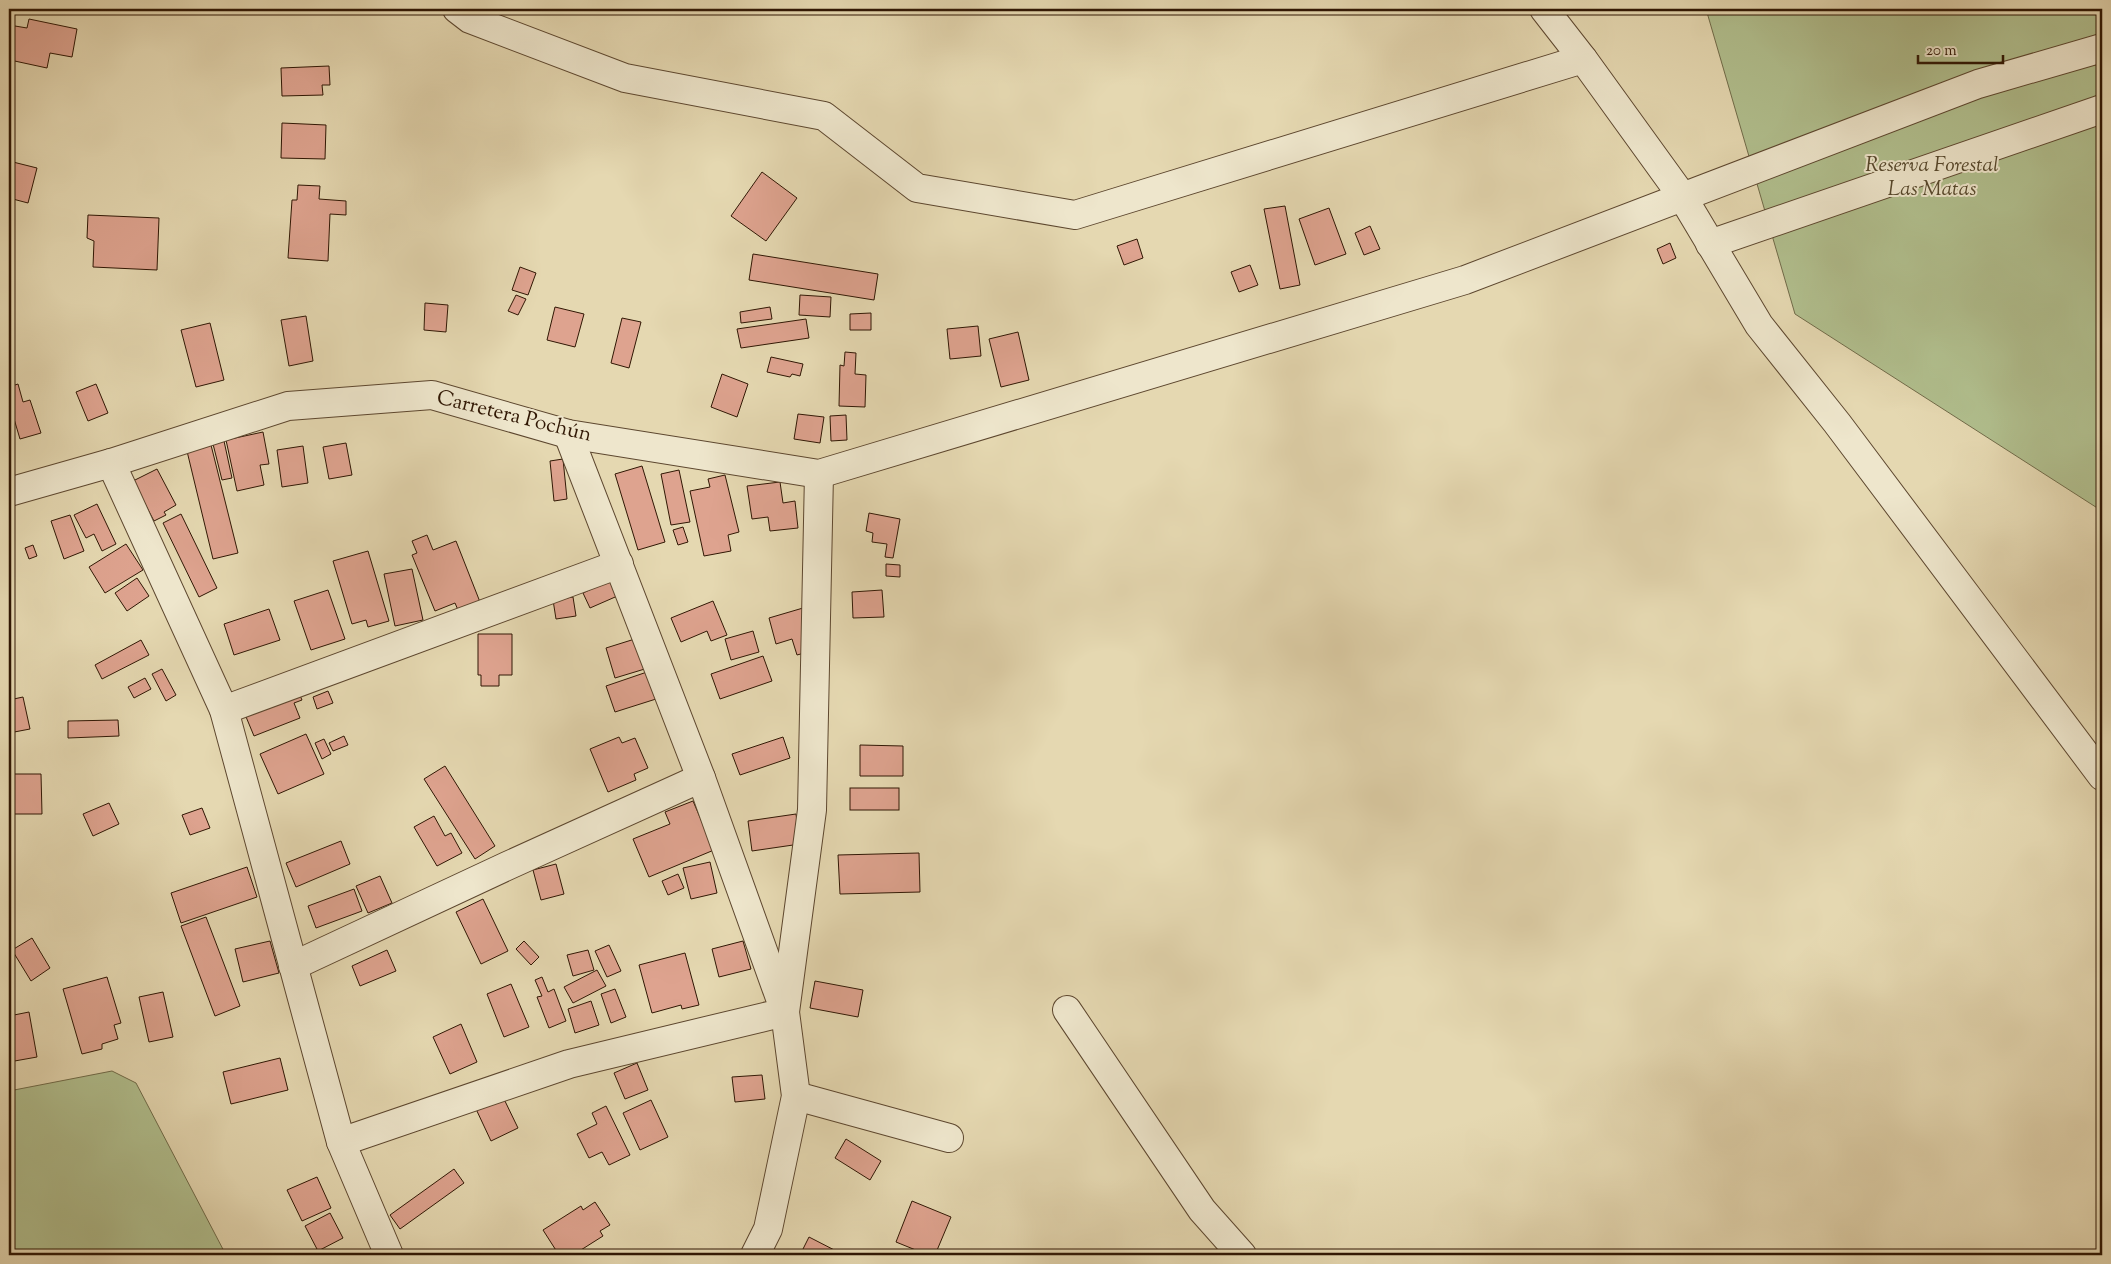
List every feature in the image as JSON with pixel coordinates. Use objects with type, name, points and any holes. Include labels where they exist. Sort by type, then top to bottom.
[{"type":"street","points":[[457,9],[470,19],[625,78],[824,116],[917,188],[1075,215],[1583,58]]},
{"type":"street","points":[[1544,9],[1583,58],[1682,196],[1759,325],[1837,423],[2102,776]]},
{"type":"street","points":[[785,1012],[812,810],[819,474],[1465,280],[1978,84],[2102,48]]},
{"type":"street","points":[[1710,244],[2102,109]]},
{"type":"street","name":"Carretera Pochún","points":[[9,492],[111,463],[288,406],[432,395],[568,434],[819,474]]},
{"type":"street","points":[[568,434],[702,778],[785,1012],[796,1096],[768,1229],[755,1255]]},
{"type":"street","points":[[111,463],[224,710],[341,1142],[389,1255]]},
{"type":"street","points":[[224,710],[619,564]]},
{"type":"street","points":[[293,966],[702,778]]},
{"type":"street","points":[[1067,1010],[1202,1210],[1242,1255]]},
{"type":"street","points":[[341,1142],[569,1064],[785,1012]]},
{"type":"street","points":[[796,1096],[949,1138]]},
{"type":"green space","name":"Reserva Forestal Las Matas","points":[[1706,9],[2102,9],[2102,511],[1795,314]]},
{"type":"green space","points":[[112,1071],[136,1083],[226,1255],[9,1255],[9,1091]]},
{"type":"building","points":[[29,19],[77,29],[72,57],[50,53],[47,68],[10,60],[13,48],[9,48],[9,25],[27,28]]},
{"type":"building","points":[[329,66],[330,85],[322,85],[323,95],[282,96],[281,68]]},
{"type":"building","points":[[282,123],[326,125],[325,159],[281,158]]},
{"type":"building","points":[[9,161],[37,168],[28,203],[9,198]]},
{"type":"building","points":[[762,172],[797,198],[766,241],[731,216]]},
{"type":"building","points":[[298,185],[320,186],[319,199],[346,201],[346,215],[330,214],[328,261],[288,258],[292,200],[297,200]]},
{"type":"building","points":[[1285,206],[1300,285],[1280,289],[1264,209]]},
{"type":"building","points":[[1329,208],[1346,254],[1315,265],[1299,219]]},
{"type":"building","points":[[88,215],[159,218],[157,270],[93,267],[94,241],[87,238]]},
{"type":"building","points":[[1370,226],[1380,249],[1364,255],[1355,233]]},
{"type":"building","points":[[1137,239],[1143,258],[1124,265],[1117,246]]},
{"type":"building","points":[[1670,243],[1676,258],[1663,264],[1657,249]]},
{"type":"building","points":[[753,254],[878,274],[874,300],[749,280]]},
{"type":"building","points":[[1250,265],[1258,285],[1239,292],[1231,272]]},
{"type":"building","points":[[520,267],[536,273],[528,295],[512,290]]},
{"type":"building","points":[[516,295],[526,299],[518,315],[508,311]]},
{"type":"building","points":[[800,295],[831,297],[830,317],[799,315]]},
{"type":"building","points":[[425,303],[448,305],[446,332],[424,330]]},
{"type":"building","points":[[555,307],[584,314],[575,347],[547,340]]},
{"type":"building","points":[[770,307],[772,319],[741,323],[740,312]]},
{"type":"building","points":[[871,313],[871,330],[850,330],[850,314]]},
{"type":"building","points":[[306,316],[313,361],[289,366],[281,320]]},
{"type":"building","points":[[622,318],[641,322],[629,368],[611,363]]},
{"type":"building","points":[[806,319],[809,338],[741,348],[737,329]]},
{"type":"building","points":[[210,323],[224,380],[196,387],[181,330]]},
{"type":"building","points":[[978,326],[981,356],[950,359],[947,329]]},
{"type":"building","points":[[1018,332],[1029,380],[1001,387],[989,339]]},
{"type":"building","points":[[845,352],[856,353],[855,374],[866,375],[865,407],[839,406],[840,365],[844,366]]},
{"type":"building","points":[[771,357],[803,364],[800,376],[792,374],[790,377],[767,372]]},
{"type":"building","points":[[722,374],[748,384],[737,417],[711,407]]},
{"type":"building","points":[[18,384],[23,402],[30,400],[41,433],[20,439],[9,402],[9,387]]},
{"type":"building","points":[[96,384],[108,413],[88,421],[76,392]]},
{"type":"building","points":[[798,414],[824,417],[820,443],[794,439]]},
{"type":"building","points":[[846,415],[847,440],[831,441],[830,416]]},
{"type":"building","points":[[263,432],[269,464],[260,465],[264,485],[237,491],[226,440]]},
{"type":"building","points":[[210,441],[238,553],[213,559],[186,447]]},
{"type":"building","points":[[224,441],[232,478],[222,480],[213,444]]},
{"type":"building","points":[[346,443],[352,475],[329,479],[323,447]]},
{"type":"building","points":[[303,446],[308,483],[282,487],[277,450]]},
{"type":"building","points":[[563,459],[567,499],[554,501],[550,461]]},
{"type":"building","points":[[642,466],[665,542],[638,550],[615,474]]},
{"type":"building","points":[[157,469],[176,505],[164,512],[166,515],[154,521],[133,481]]},
{"type":"building","points":[[679,470],[690,522],[671,525],[661,474]]},
{"type":"building","points":[[725,475],[739,532],[728,535],[731,551],[704,556],[690,491],[710,487],[708,479]]},
{"type":"building","points":[[780,482],[783,503],[795,501],[798,528],[770,531],[768,517],[752,519],[747,486]]},
{"type":"building","points":[[97,504],[116,544],[102,551],[94,534],[86,538],[74,515]]},
{"type":"building","points":[[869,513],[900,519],[893,558],[885,557],[887,544],[872,542],[873,533],[866,531]]},
{"type":"building","points":[[181,514],[217,588],[199,597],[163,523]]},
{"type":"building","points":[[70,515],[84,551],[64,559],[51,521]]},
{"type":"building","points":[[683,527],[688,542],[678,545],[673,530]]},
{"type":"building","points":[[427,535],[433,550],[456,541],[480,602],[458,610],[455,603],[435,611],[412,555],[417,553],[412,541]]},
{"type":"building","points":[[126,544],[143,570],[105,593],[89,567]]},
{"type":"building","points":[[33,545],[37,556],[29,559],[25,548]]},
{"type":"building","points":[[368,551],[389,621],[368,627],[366,620],[352,624],[333,561]]},
{"type":"building","points":[[886,564],[900,565],[900,577],[886,576]]},
{"type":"building","points":[[412,569],[423,620],[395,626],[384,574]]},
{"type":"building","points":[[137,578],[149,596],[127,611],[115,593]]},
{"type":"building","points":[[614,578],[622,594],[590,608],[583,593]]},
{"type":"building","points":[[328,590],[345,639],[311,650],[294,601]]},
{"type":"building","points":[[882,590],[884,617],[853,618],[852,592]]},
{"type":"building","points":[[573,597],[576,616],[556,619],[553,600]]},
{"type":"building","points":[[713,601],[727,635],[711,641],[707,631],[681,642],[671,618]]},
{"type":"building","points":[[803,608],[808,652],[797,655],[792,639],[776,644],[769,618]]},
{"type":"building","points":[[269,609],[280,640],[234,655],[224,624]]},
{"type":"building","points":[[753,631],[759,652],[731,660],[725,639]]},
{"type":"building","points":[[478,634],[512,634],[512,675],[499,675],[499,686],[481,686],[481,675],[478,675]]},
{"type":"building","points":[[638,638],[648,668],[615,678],[606,648]]},
{"type":"building","points":[[141,640],[149,655],[102,679],[95,665]]},
{"type":"building","points":[[763,656],[772,681],[720,699],[711,674]]},
{"type":"building","points":[[162,669],[176,695],[166,701],[152,674]]},
{"type":"building","points":[[647,672],[656,699],[615,712],[606,686]]},
{"type":"building","points":[[145,678],[151,689],[134,698],[128,687]]},
{"type":"building","points":[[298,691],[302,700],[294,703],[300,718],[254,736],[244,712]]},
{"type":"building","points":[[328,691],[333,703],[317,709],[313,697]]},
{"type":"building","points":[[23,697],[30,729],[9,733],[9,700]]},
{"type":"building","points":[[118,720],[119,736],[68,738],[68,721]]},
{"type":"building","points":[[306,734],[324,774],[278,794],[260,754]]},
{"type":"building","points":[[344,736],[348,745],[333,751],[329,743]]},
{"type":"building","points":[[619,737],[622,743],[635,738],[648,768],[634,774],[636,780],[608,792],[590,749]]},
{"type":"building","points":[[783,737],[790,758],[740,775],[732,754]]},
{"type":"building","points":[[324,739],[331,754],[322,759],[315,743]]},
{"type":"building","points":[[860,745],[903,746],[903,776],[860,776]]},
{"type":"building","points":[[445,766],[495,846],[475,859],[424,779]]},
{"type":"building","points":[[9,774],[41,774],[42,814],[9,814]]},
{"type":"building","points":[[850,788],[899,788],[899,810],[850,810]]},
{"type":"building","points":[[693,801],[714,850],[649,877],[633,839],[670,824],[665,812]]},
{"type":"building","points":[[109,803],[119,824],[93,836],[83,814]]},
{"type":"building","points":[[202,808],[210,828],[190,835],[182,815]]},
{"type":"building","points":[[796,814],[800,844],[752,851],[748,821]]},
{"type":"building","points":[[434,816],[445,836],[451,833],[462,853],[437,866],[414,827]]},
{"type":"building","points":[[341,841],[350,864],[296,887],[286,863]]},
{"type":"building","points":[[919,853],[920,892],[840,894],[838,855]]},
{"type":"building","points":[[710,862],[717,893],[691,899],[683,868]]},
{"type":"building","points":[[556,864],[564,894],[541,900],[533,870]]},
{"type":"building","points":[[247,867],[257,897],[181,923],[171,893]]},
{"type":"building","points":[[678,874],[684,888],[668,895],[662,881]]},
{"type":"building","points":[[380,876],[392,903],[368,913],[356,886]]},
{"type":"building","points":[[354,889],[362,911],[316,928],[308,906]]},
{"type":"building","points":[[483,899],[508,951],[481,964],[456,912]]},
{"type":"building","points":[[206,917],[240,1006],[215,1016],[181,926]]},
{"type":"building","points":[[32,938],[50,968],[31,981],[12,950]]},
{"type":"building","points":[[270,941],[279,973],[243,982],[235,949]]},
{"type":"building","points":[[524,941],[539,957],[531,965],[516,949]]},
{"type":"building","points":[[743,941],[751,969],[719,977],[712,949]]},
{"type":"building","points":[[609,945],[621,971],[607,977],[595,951]]},
{"type":"building","points":[[387,950],[396,971],[360,986],[352,966]]},
{"type":"building","points":[[588,950],[594,970],[573,976],[567,955]]},
{"type":"building","points":[[685,953],[699,1005],[682,1009],[681,1005],[652,1013],[639,965]]},
{"type":"building","points":[[597,970],[606,986],[573,1003],[564,987]]},
{"type":"building","points":[[107,977],[121,1023],[114,1025],[118,1039],[102,1044],[102,1049],[82,1054],[63,989]]},
{"type":"building","points":[[542,977],[548,992],[554,989],[566,1021],[549,1028],[537,997],[542,996],[535,980]]},
{"type":"building","points":[[815,981],[863,990],[858,1017],[810,1008]]},
{"type":"building","points":[[511,984],[529,1027],[504,1037],[487,994]]},
{"type":"building","points":[[615,989],[626,1017],[611,1023],[601,994]]},
{"type":"building","points":[[163,992],[173,1037],[149,1042],[139,997]]},
{"type":"building","points":[[591,1001],[599,1025],[575,1033],[568,1009]]},
{"type":"building","points":[[29,1012],[37,1057],[9,1062],[9,1016]]},
{"type":"building","points":[[461,1024],[477,1062],[450,1074],[433,1037]]},
{"type":"building","points":[[280,1058],[288,1090],[231,1104],[223,1072]]},
{"type":"building","points":[[637,1063],[648,1090],[625,1099],[614,1073]]},
{"type":"building","points":[[762,1075],[765,1099],[735,1102],[732,1077]]},
{"type":"building","points":[[503,1097],[518,1128],[491,1141],[476,1109]]},
{"type":"building","points":[[651,1100],[668,1137],[640,1150],[623,1113]]},
{"type":"building","points":[[606,1106],[630,1155],[609,1165],[602,1152],[589,1158],[577,1134],[597,1124],[592,1113]]},
{"type":"building","points":[[846,1139],[881,1161],[870,1180],[835,1158]]},
{"type":"building","points":[[454,1169],[464,1183],[400,1229],[390,1215]]},
{"type":"building","points":[[317,1177],[331,1208],[302,1221],[287,1190]]},
{"type":"building","points":[[912,1201],[951,1217],[935,1255],[928,1255],[896,1242]]},
{"type":"building","points":[[595,1202],[610,1225],[600,1231],[603,1236],[573,1255],[559,1255],[543,1230],[581,1206],[583,1210]]},
{"type":"building","points":[[330,1213],[343,1238],[318,1251],[305,1226]]},
{"type":"building","points":[[809,1237],[844,1255],[800,1255]]}]
